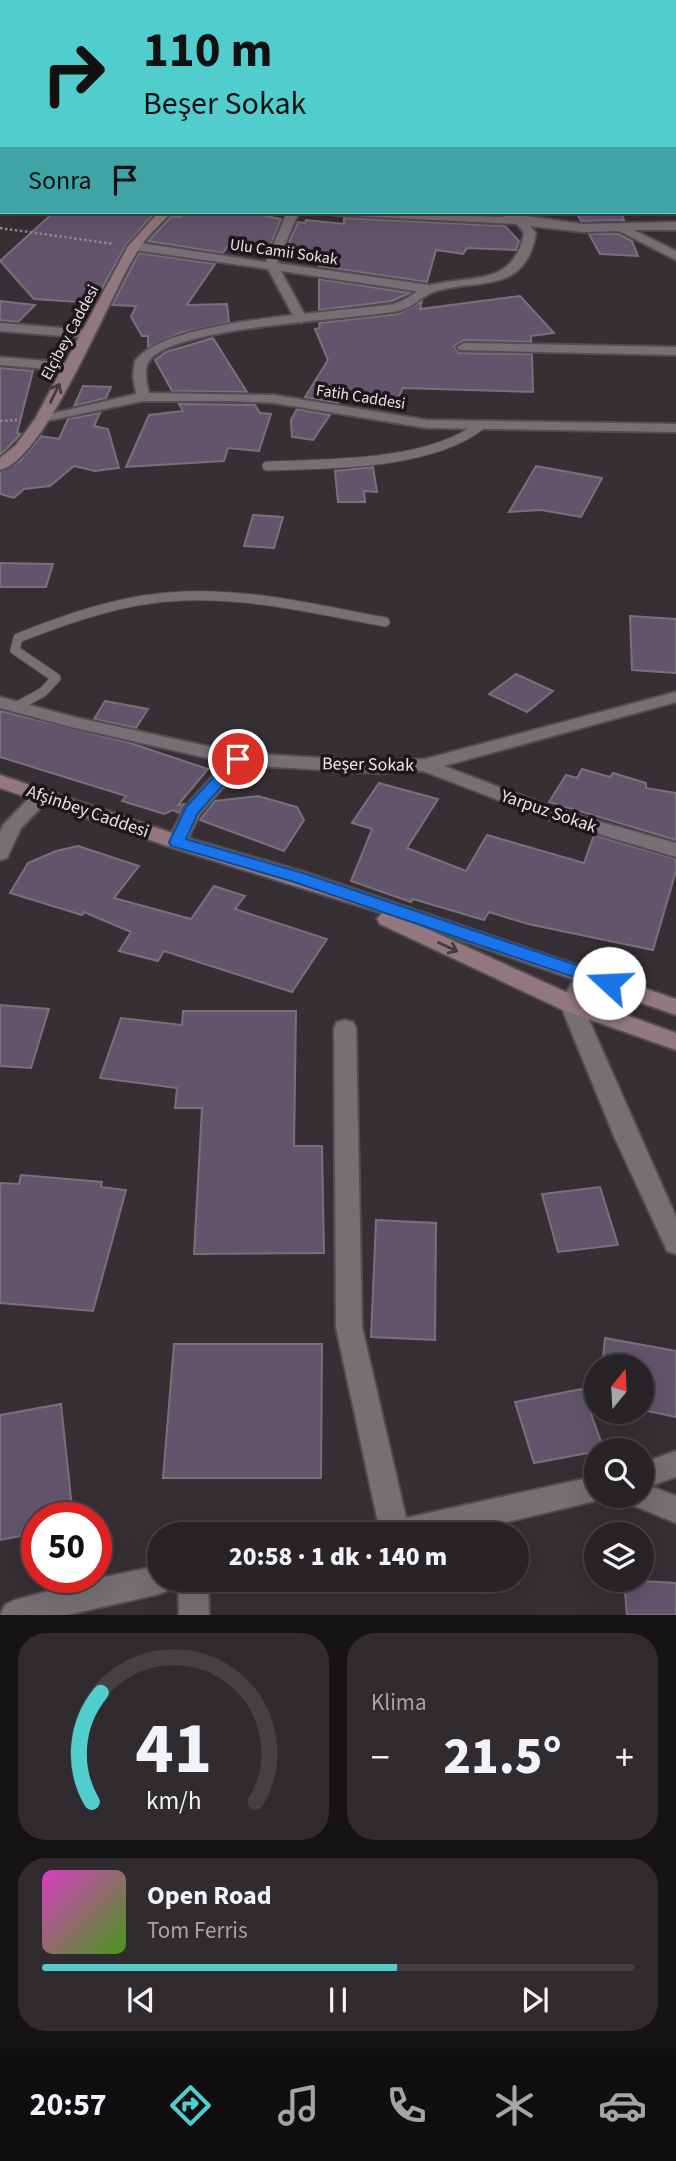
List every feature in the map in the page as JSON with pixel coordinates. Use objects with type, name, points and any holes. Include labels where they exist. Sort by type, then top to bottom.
[{"type":"main road","name":"Elçibey Caddesi","points":[[0,466],[21,448],[42,420],[134,246],[163,214]]},
{"type":"main road","name":"Afşinbey Caddesi","points":[[0,781],[177,842],[297,877],[676,1007]]},
{"type":"main road","name":"Afşinbey Caddesi","points":[[297,877],[571,1004],[676,1042]]},
{"type":"street","points":[[292,214],[271,264],[301,319]]},
{"type":"street","points":[[376,214],[622,229],[676,226]]},
{"type":"street","points":[[144,397],[139,368],[145,356],[167,343],[247,326],[402,307],[429,289],[492,279],[512,272],[529,244],[530,233],[520,221],[508,214]]},
{"type":"street","points":[[622,229],[676,256]]},
{"type":"street","name":"Ulu Camii Sokak","points":[[134,246],[429,289]]},
{"type":"street","points":[[0,327],[87,334]]},
{"type":"street","points":[[464,347],[676,351]]},
{"type":"street","points":[[0,360],[69,367]]},
{"type":"street","name":"Fatih Caddesi","points":[[42,420],[144,397],[274,400],[427,424],[676,428]]},
{"type":"street","name":"Beşer Sokak","points":[[8,704],[71,722],[238,759],[377,767],[425,765],[676,697]]},
{"type":"street","points":[[177,842],[191,811],[238,759]]},
{"type":"street","name":"Yarpuz Sokak","points":[[425,765],[555,815],[676,850]]},
{"type":"street","points":[[0,853],[13,825],[43,794]]},
{"type":"street","points":[[587,975],[571,1004],[626,1136],[676,1244]]},
{"type":"street","points":[[345,1028],[349,1327],[390,1522]]},
{"type":"street","points":[[654,1472],[676,1464]]},
{"type":"street","points":[[447,1522],[584,1492]]},
{"type":"street","points":[[654,1501],[676,1510]]},
{"type":"street","points":[[15,1615],[94,1592],[147,1582]]},
{"type":"street","points":[[193,1592],[194,1615]]},
{"type":"lane","points":[[267,466],[334,462],[418,450],[462,438],[481,425]]},
{"type":"lane","points":[[8,704],[43,692],[56,678],[15,650],[18,638],[68,618],[117,605],[183,596],[238,598],[385,622]]},
{"type":"path","points":[[0,228],[134,246]]},
{"type":"building","points":[[52,214],[154,214],[126,245],[94,303],[34,299],[0,261]]},
{"type":"building","points":[[183,214],[255,214],[281,219],[271,244],[231,241],[223,253],[148,241],[172,216],[181,217]]},
{"type":"building","points":[[577,214],[622,214],[624,220],[581,221]]},
{"type":"building","points":[[344,218],[505,226],[519,241],[516,250],[467,248],[463,254],[436,250],[427,282],[319,266],[319,254],[291,256],[295,245],[288,245],[298,222],[305,223],[306,220],[344,224]]},
{"type":"building","points":[[589,234],[618,234],[632,241],[638,256],[600,254]]},
{"type":"building","points":[[139,253],[215,264],[187,305],[227,304],[229,322],[180,333],[148,347],[148,336],[142,336],[131,317],[136,306],[112,305]]},
{"type":"building","points":[[319,279],[410,293],[392,301],[319,310]]},
{"type":"building","points":[[520,296],[554,333],[531,336],[531,342],[464,340],[454,346],[459,353],[532,354],[533,392],[403,388],[395,404],[340,400],[338,403],[305,397],[328,360],[315,329],[320,328],[319,323],[398,314],[422,301],[420,309]]},
{"type":"building","points":[[0,301],[35,305],[18,322],[0,320]]},
{"type":"building","points":[[213,338],[247,392],[172,391],[155,360],[166,352]]},
{"type":"building","points":[[0,368],[33,371],[17,433],[21,434],[0,455]]},
{"type":"building","points":[[83,386],[111,387],[106,398],[74,406]]},
{"type":"building","points":[[179,404],[255,405],[260,413],[271,414],[259,451],[228,448],[224,461],[126,467],[149,415],[183,411]]},
{"type":"building","points":[[297,409],[330,415],[313,440],[292,437],[291,420]]},
{"type":"building","points":[[100,413],[94,426],[108,429],[119,468],[95,471],[74,466],[50,486],[24,489],[14,498],[0,494],[0,472],[20,461],[41,436],[59,439],[68,419]]},
{"type":"building","points":[[536,466],[602,478],[581,517],[541,510],[509,512]]},
{"type":"building","points":[[373,467],[377,492],[364,491],[365,502],[338,502],[335,471]]},
{"type":"building","points":[[253,515],[283,517],[274,548],[244,546]]},
{"type":"building","points":[[0,563],[53,564],[46,587],[0,587]]},
{"type":"building","points":[[630,616],[676,619],[676,673],[632,670]]},
{"type":"building","points":[[516,674],[553,691],[527,712],[489,694]]},
{"type":"building","points":[[105,701],[148,709],[136,728],[94,719]]},
{"type":"building","points":[[0,711],[127,742],[208,769],[178,805],[184,804],[179,813],[173,810],[164,814],[122,801],[126,796],[0,757]]},
{"type":"building","points":[[582,769],[610,777],[613,773],[646,783],[646,788],[676,793],[676,840],[549,802],[566,775],[577,778]]},
{"type":"building","points":[[379,783],[438,799],[407,848],[466,871],[487,835],[584,863],[594,835],[676,859],[676,871],[653,950],[528,924],[489,912],[484,920],[413,899],[411,902],[351,881],[372,829],[352,823]]},
{"type":"building","points":[[258,796],[297,807],[304,820],[284,851],[200,820],[215,801]]},
{"type":"building","points":[[78,846],[139,866],[114,898],[191,919],[214,886],[245,896],[235,909],[327,939],[292,992],[164,951],[158,961],[119,951],[131,932],[84,912],[82,915],[10,893],[28,863],[56,851]]},
{"type":"building","points":[[0,1005],[49,1009],[31,1068],[0,1066]]},
{"type":"building","points":[[183,1011],[296,1011],[294,1146],[322,1146],[324,1253],[194,1254],[202,1108],[175,1108],[177,1088],[100,1078],[121,1018],[182,1025]]},
{"type":"building","points":[[21,1175],[102,1182],[101,1187],[126,1190],[93,1311],[0,1303],[0,1183],[19,1184]]},
{"type":"building","points":[[600,1187],[618,1245],[558,1252],[542,1194]]},
{"type":"building","points":[[376,1220],[436,1223],[435,1340],[371,1337]]},
{"type":"building","points":[[605,1338],[676,1351],[676,1417],[654,1412],[654,1354],[603,1354]]},
{"type":"building","points":[[174,1344],[322,1344],[321,1478],[163,1478]]},
{"type":"building","points":[[582,1389],[584,1424],[595,1424],[600,1438],[584,1438],[584,1454],[534,1463],[515,1402]]},
{"type":"building","points":[[61,1404],[71,1502],[21,1502],[21,1536],[0,1540],[0,1415]]},
{"type":"building","points":[[654,1582],[676,1583],[676,1615],[627,1615],[625,1592],[654,1592]]},
{"type":"route","points":[[238,759],[191,811],[177,842],[297,877],[609,983]]}]
